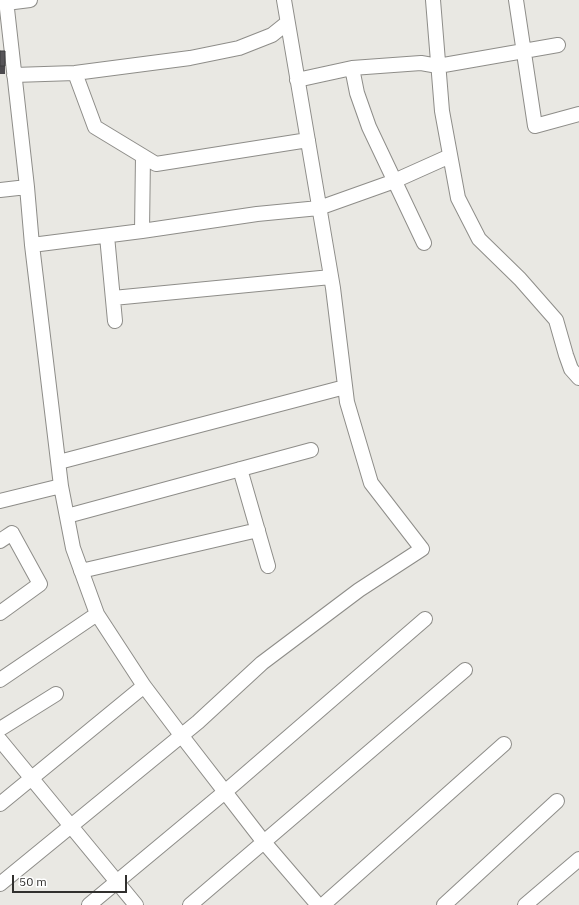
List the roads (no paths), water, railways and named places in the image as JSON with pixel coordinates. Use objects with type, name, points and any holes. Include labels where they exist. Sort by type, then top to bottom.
[{"type":"street","points":[[30,0],[6,1],[32,245],[58,462],[73,548],[97,614],[144,686],[263,841],[318,905]]},
{"type":"street","points":[[0,884],[182,735],[262,663],[360,590],[422,549],[371,483],[347,402],[331,277],[284,0]]},
{"type":"street","points":[[433,0],[442,111],[458,198],[479,239],[520,279],[556,320],[571,369],[579,378]]},
{"type":"street","points":[[516,0],[536,126],[579,114]]},
{"type":"street","points":[[14,75],[75,73],[190,58],[240,48],[272,35],[288,23]]},
{"type":"street","points":[[298,80],[352,68],[422,63],[438,66],[558,45]]},
{"type":"street","points":[[352,68],[358,94],[369,127],[424,243]]},
{"type":"street","points":[[75,73],[95,127],[156,164],[308,140]]},
{"type":"street","points":[[142,232],[143,156]]},
{"type":"street","points":[[32,245],[142,232],[257,214],[319,208],[394,182],[450,156]]},
{"type":"street","points":[[0,190],[27,187]]},
{"type":"street","points":[[107,236],[115,321]]},
{"type":"street","points":[[113,298],[331,277]]},
{"type":"street","points":[[58,462],[346,387]]},
{"type":"street","points":[[67,516],[311,450]]},
{"type":"street","points":[[240,469],[268,566]]},
{"type":"street","points":[[0,501],[61,486]]},
{"type":"street","points":[[81,571],[258,530]]},
{"type":"street","points":[[0,541],[12,533],[40,584],[0,613]]},
{"type":"street","points":[[0,680],[97,614]]},
{"type":"street","points":[[89,905],[226,791],[425,619]]},
{"type":"street","points":[[190,905],[263,841],[465,670]]},
{"type":"street","points":[[0,804],[144,686]]},
{"type":"street","points":[[0,729],[56,694]]},
{"type":"street","points":[[0,740],[118,881],[136,905]]},
{"type":"street","points":[[323,905],[504,744]]},
{"type":"street","points":[[444,905],[557,802]]},
{"type":"street","points":[[525,905],[579,859]]}]
